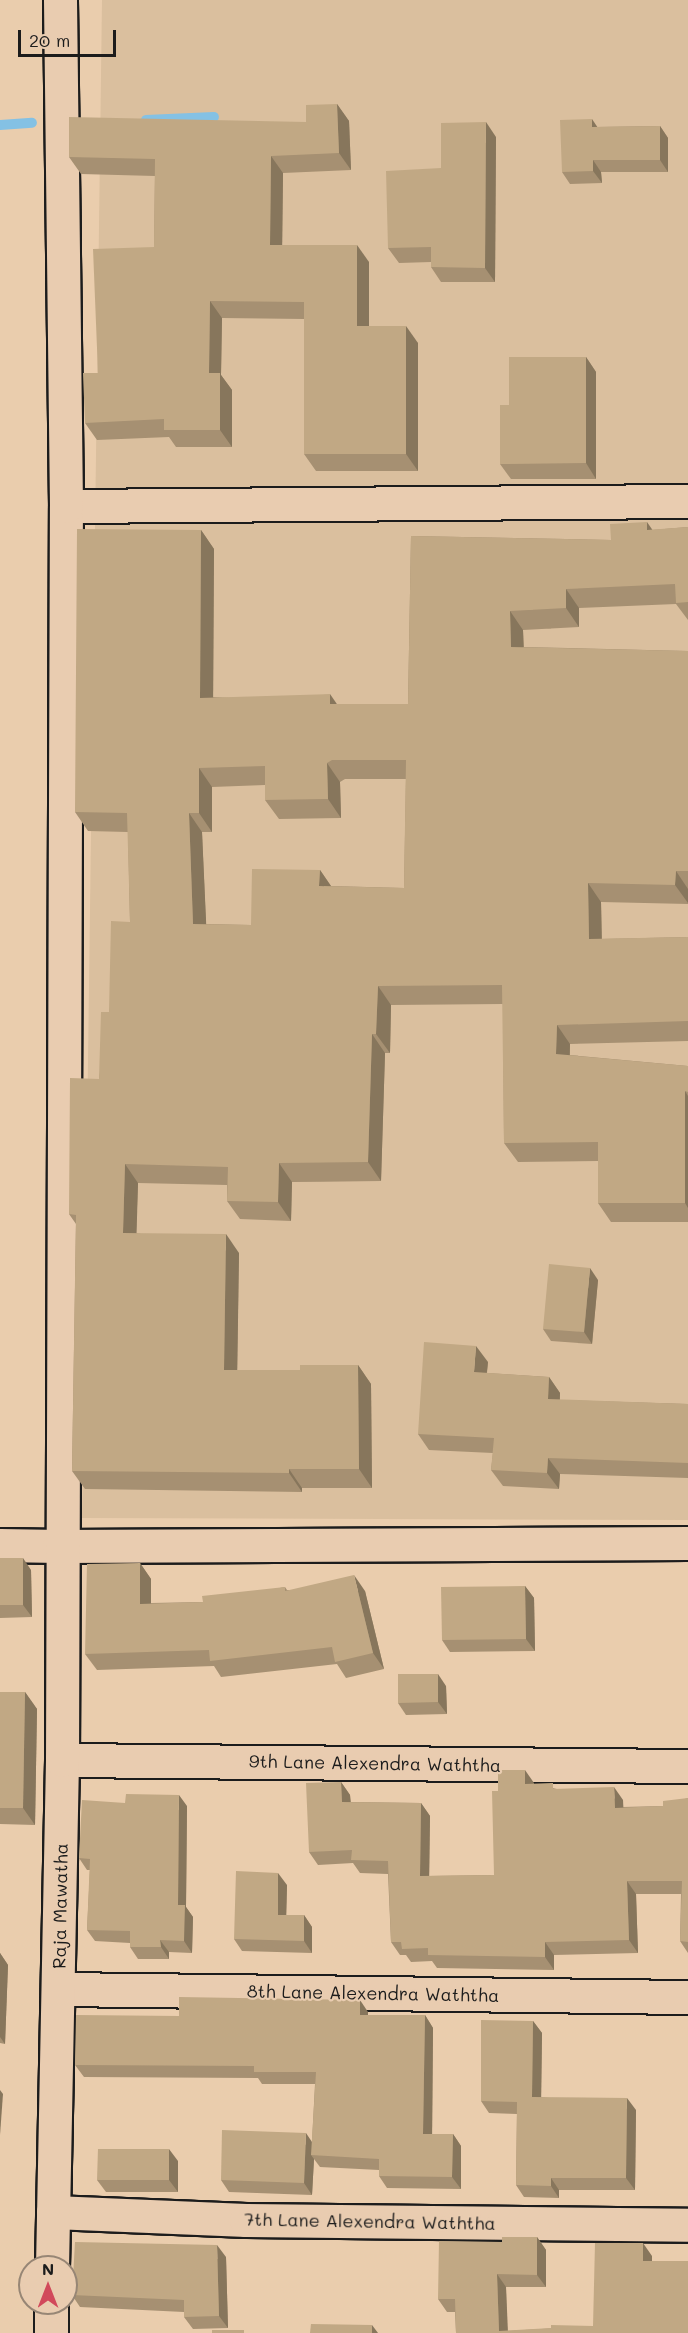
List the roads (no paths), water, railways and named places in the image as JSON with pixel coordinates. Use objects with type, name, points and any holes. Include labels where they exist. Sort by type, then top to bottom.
[{"type":"street","name":"Raja Mawatha","points":[[52,2255],[62,1760],[59,1546],[66,506],[60,0]]},
{"type":"street","points":[[66,506],[688,501]]},
{"type":"street","points":[[0,1545],[688,1544]]},
{"type":"street","name":"9th Lane Alexendra Waththa","points":[[62,1760],[688,1766]]},
{"type":"street","name":"8th Lane Alexendra Waththa","points":[[59,1989],[688,1997]]},
{"type":"street","name":"7th Lane Alexendra Waththa","points":[[53,2212],[246,2220],[688,2225]]},
{"type":"street","points":[[51,2315],[51,2333]]},
{"type":"waterway","points":[[146,120],[214,117]]},
{"type":"waterway","points":[[0,125],[32,123]]}]
